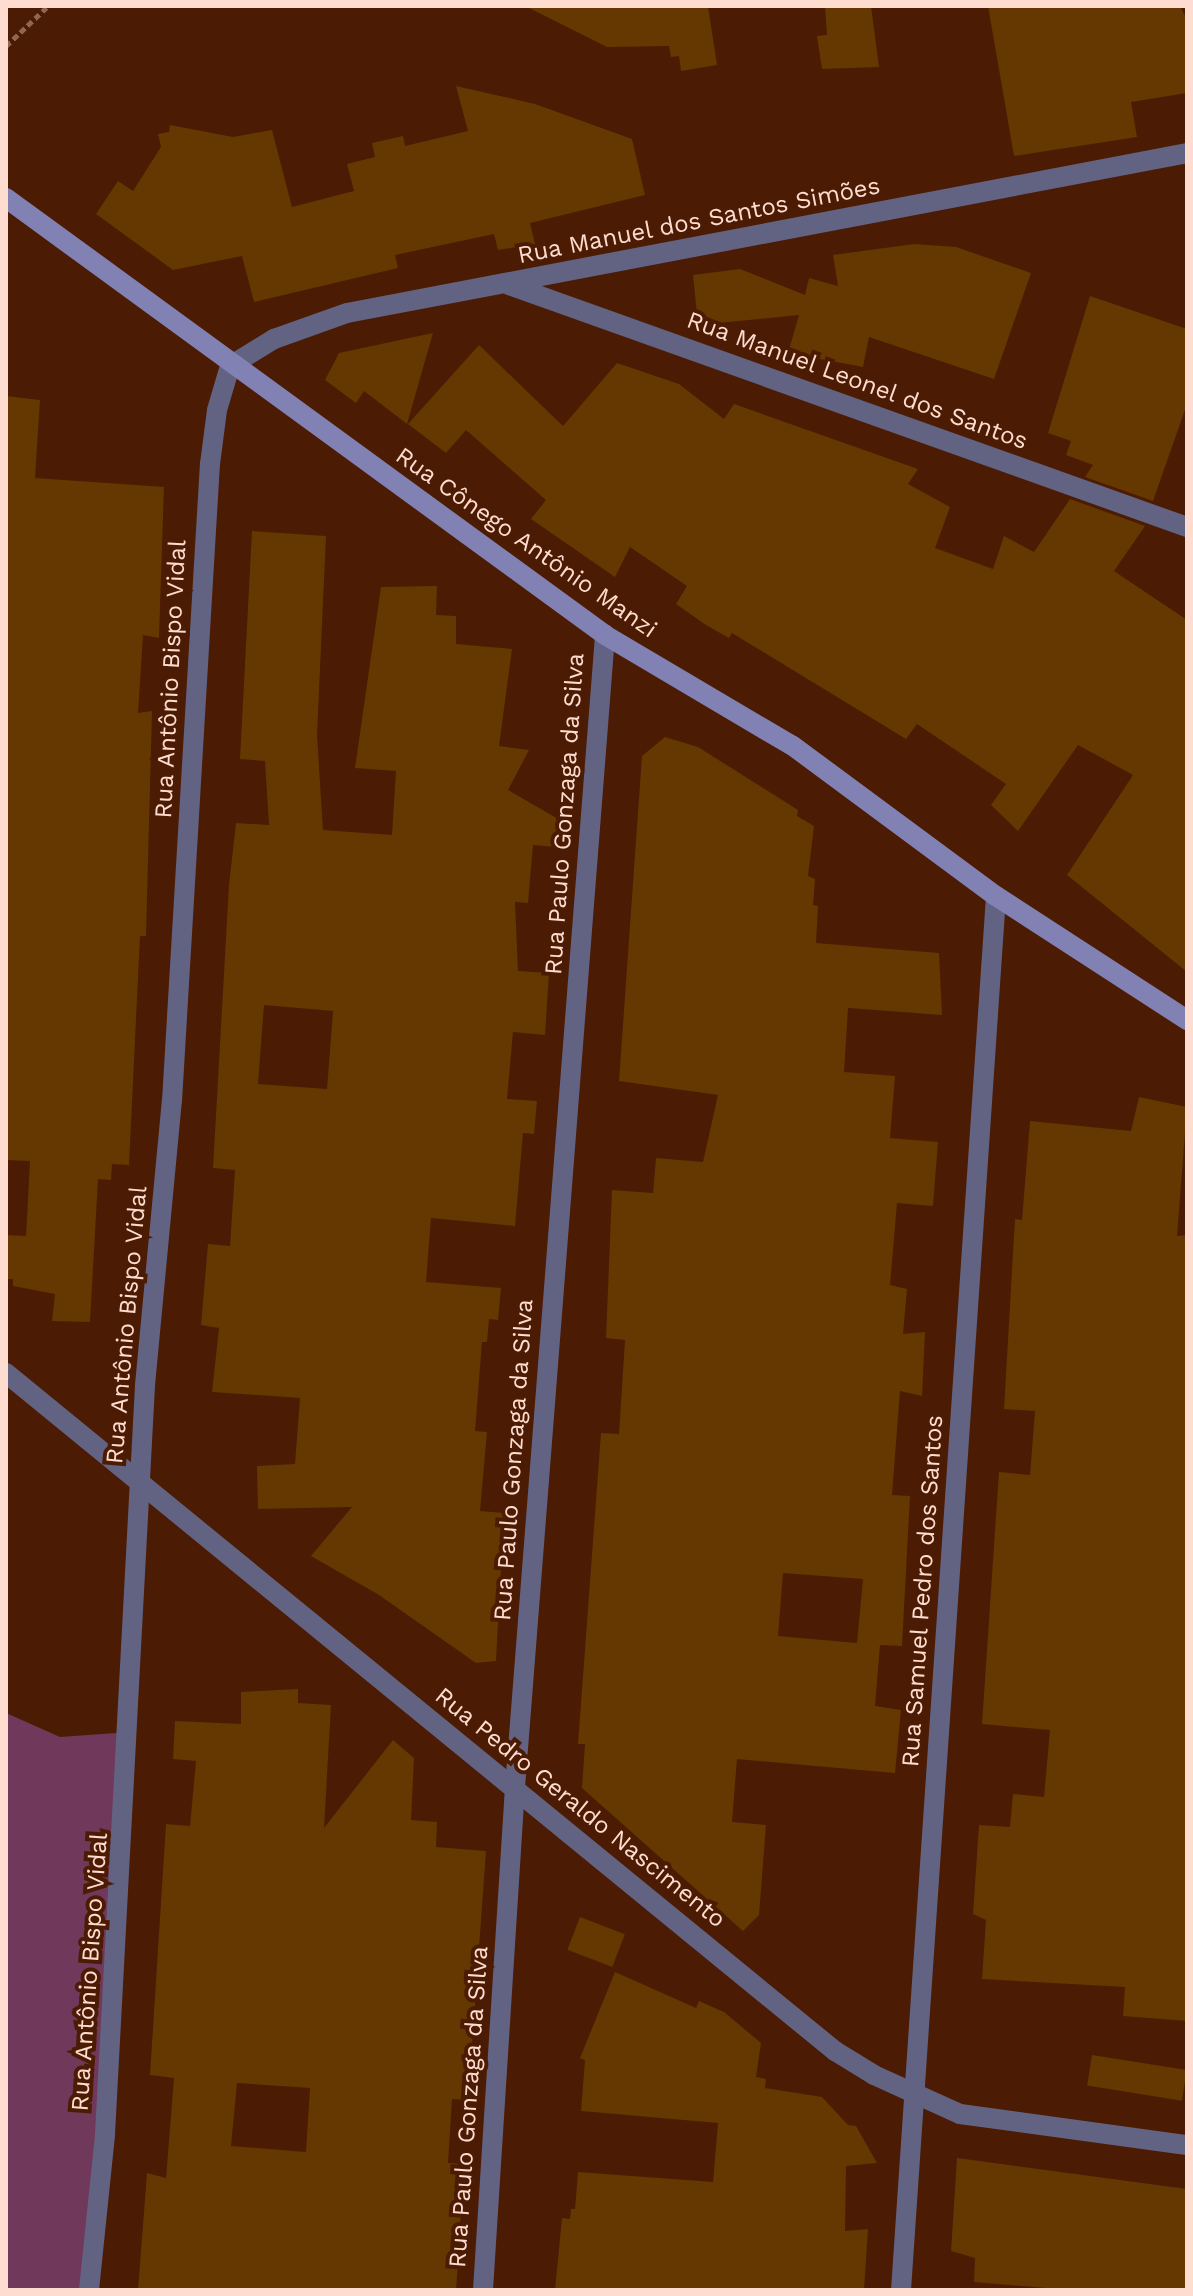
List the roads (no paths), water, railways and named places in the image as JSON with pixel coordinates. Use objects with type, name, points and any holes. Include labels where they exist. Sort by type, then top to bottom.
[{"type":"street","name":"Rua Manuel dos Santos Simões","points":[[230,366],[274,339],[347,313],[509,285],[1187,153]]},
{"type":"street","name":"Rua Cônego Antônio Manzi","points":[[6,198],[230,366],[605,635],[793,746],[996,896],[1187,1020]]},
{"type":"street","name":"Rua Manuel Leonel dos Santos","points":[[509,285],[1187,527]]},
{"type":"street","name":"Rua Antônio Bispo Vidal","points":[[89,2290],[97,2237],[126,1810],[139,1484],[172,1101],[210,464],[217,410],[230,366]]},
{"type":"street","name":"Rua Paulo Gonzaga da Silva","points":[[483,2290],[515,1787],[605,635]]},
{"type":"street","name":"Rua Samuel Pedro dos Santos","points":[[901,2290],[996,896]]},
{"type":"street","name":"Rua Pedro Geraldo Nascimento","points":[[6,1373],[835,2051],[915,2096],[960,2114],[1187,2145]]}]
